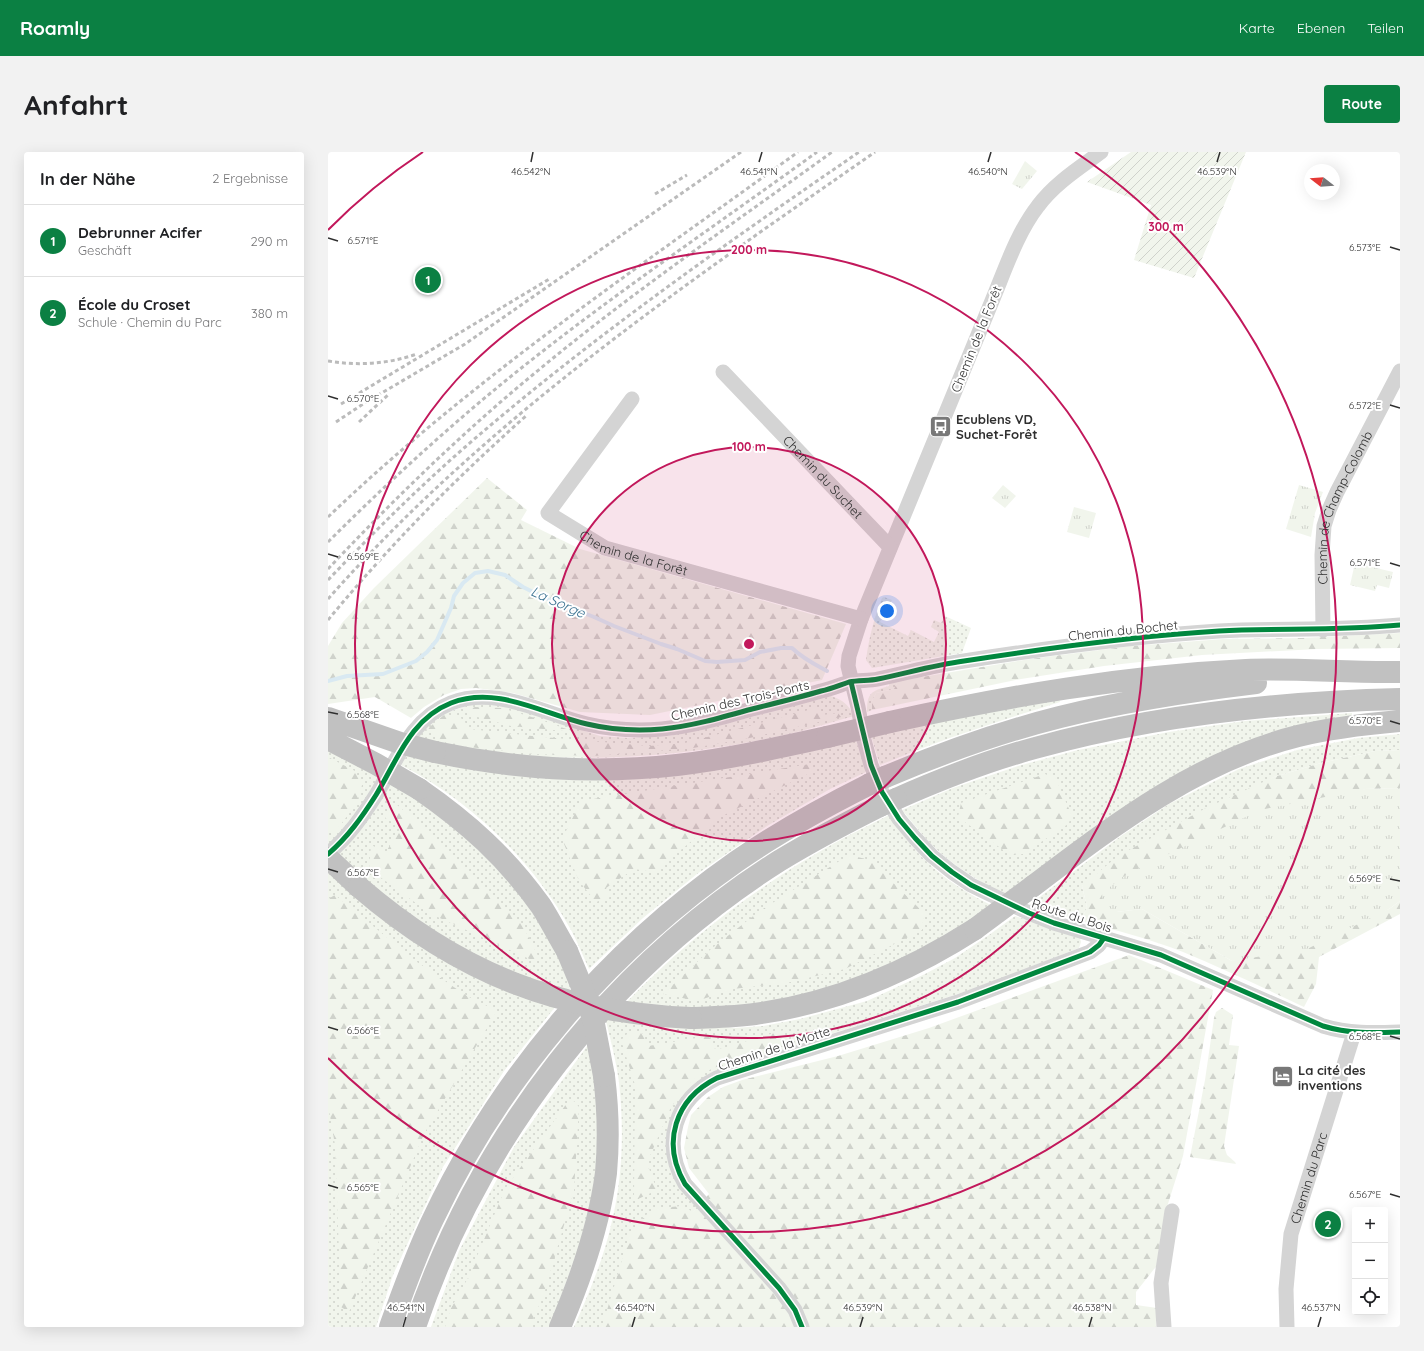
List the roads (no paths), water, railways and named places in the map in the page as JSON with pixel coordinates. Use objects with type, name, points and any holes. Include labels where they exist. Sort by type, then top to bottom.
[{"type":"highway","points":[[328,718],[400,743],[469,759],[528,767],[558,769],[618,769],[669,766],[764,751],[980,703],[1046,691],[1112,682],[1166,676],[1248,670],[1389,672]]},
{"type":"highway","points":[[390,1327],[420,1246],[436,1212],[461,1165],[491,1115],[511,1086],[558,1024],[625,953],[691,895],[738,860],[824,808],[878,781],[930,758],[997,735],[1090,710],[1169,695],[1271,681],[1389,672]]},
{"type":"highway","points":[[415,1327],[442,1256],[482,1177],[511,1127],[530,1099],[576,1039],[608,1004],[658,954],[727,898],[798,850],[844,824],[888,802],[940,780],[1005,757],[1065,740],[1134,725],[1195,715],[1272,706],[1341,701],[1400,699]]},
{"type":"highway","points":[[328,858],[381,906],[438,946],[497,977],[530,990],[598,1008],[633,1014],[691,1018],[735,1016],[772,1012],[840,995],[872,984],[935,954],[975,929],[1136,810],[1199,773],[1231,758],[1298,736],[1361,724],[1400,721]]},
{"type":"highway","points":[[328,739],[376,764],[419,789],[467,824],[494,849],[519,877],[541,907],[567,951],[584,992],[593,1019],[604,1076],[607,1103],[608,1138],[606,1173],[592,1241],[581,1275],[560,1327]]},
{"type":"street","name":"Chemin de la Forêt","points":[[851,682],[848,661],[861,619],[1009,260],[1028,220],[1047,195],[1071,174],[1101,152]]},
{"type":"street","name":"Chemin de Champ-Colomb","points":[[1323,630],[1322,555],[1324,526],[1337,492],[1400,371]]},
{"type":"street","name":"Chemin du Suchet","points":[[723,372],[890,547]]},
{"type":"street","name":"Chemin de la Forêt","points":[[632,399],[548,513],[605,548],[861,619]]},
{"type":"street","name":"Chemin du Bochet","points":[[851,682],[874,680],[960,661],[1095,643],[1220,631],[1323,630],[1400,625]]},
{"type":"street","name":"Chemin des Trois-Ponts","points":[[328,854],[357,824],[377,794],[407,739],[419,725],[435,712],[447,705],[461,700],[480,697],[497,698],[589,725],[638,730],[697,724],[823,691],[851,682]]},
{"type":"street","name":"Route du Bois","points":[[851,682],[871,765],[882,792],[899,819],[932,856],[971,885],[997,899],[1054,923],[1161,955],[1334,1030],[1354,1033],[1400,1032]]},
{"type":"street","name":"Chemin de la Motte","points":[[802,1327],[795,1310],[779,1288],[685,1184],[681,1177],[674,1158],[673,1140],[677,1122],[690,1098],[701,1087],[717,1078],[981,994],[1090,952],[1099,945],[1104,938]]},
{"type":"street","name":"Chemin du Parc","points":[[1287,1327],[1286,1289],[1291,1234],[1354,1033]]},
{"type":"street","points":[[1164,1327],[1161,1283],[1172,1211]]},
{"type":"waterway","name":"La Sorge","points":[[328,681],[347,676],[383,674],[416,661],[427,652],[437,640],[451,608],[454,596],[463,583],[475,573],[488,571],[505,575],[523,587],[547,599],[705,661],[717,662],[745,660],[760,652],[781,648],[792,648],[804,658],[827,671]]},
{"type":"railway","points":[[336,422],[363,404],[465,344],[741,152]]},
{"type":"railway","points":[[328,517],[383,466],[498,371],[617,282],[798,152]]},
{"type":"railway","points":[[328,542],[422,452],[521,368],[646,274],[817,152]]},
{"type":"railway","points":[[328,569],[431,465],[541,368],[648,285],[832,152]]},
{"type":"railway","points":[[328,580],[394,512],[446,464],[559,369],[657,294],[859,152]]},
{"type":"railway","points":[[328,599],[389,534],[453,473],[519,414],[658,306],[875,152]]},
{"type":"railway","points":[[655,194],[687,175]]},
{"type":"railway","points":[[341,404],[551,278]]},
{"type":"railway","points":[[328,361],[362,364],[384,362],[417,354]]},
{"type":"railway","points":[[359,422],[389,394]]},
{"type":"railway","points":[[328,620],[399,539],[448,488],[527,415]]},
{"type":"place","name":"Debrunner Acifer","points":[[428,280]]},
{"type":"place","name":"Ecublens VD, Suchet-Forêt","points":[[940,426]]},
{"type":"place","name":"La cité des inventions","points":[[1283,1077]]},
{"type":"place","name":"École du Croset","points":[[1328,1224]]}]
